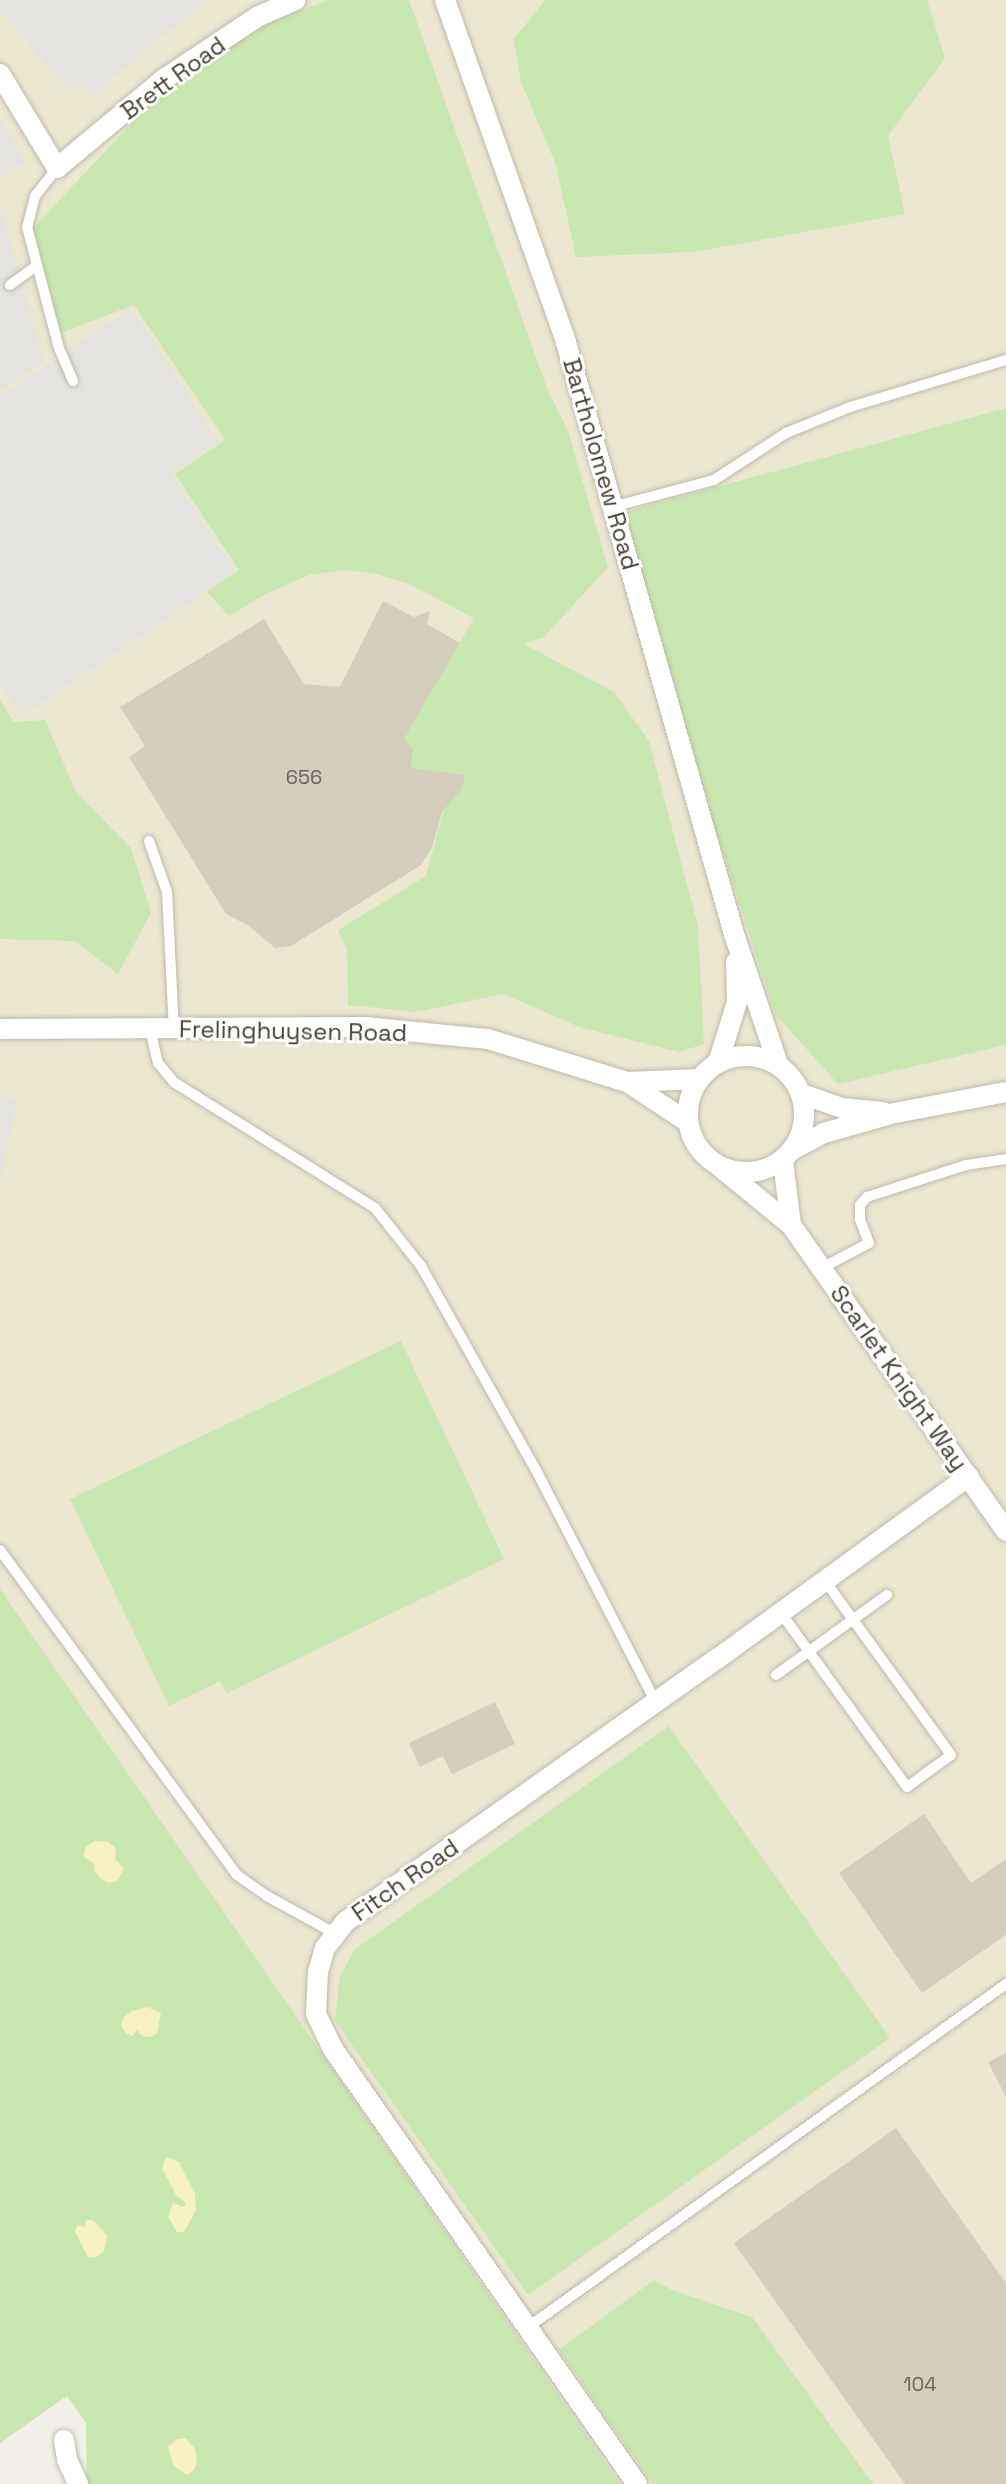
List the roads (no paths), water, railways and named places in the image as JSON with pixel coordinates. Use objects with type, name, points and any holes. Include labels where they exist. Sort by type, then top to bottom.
[{"type":"street","name":"Brett Road","points":[[57,168],[164,79],[259,16],[296,0]]},
{"type":"street","name":"Bartholomew Road","points":[[445,0],[550,292],[734,934],[778,1064]]},
{"type":"street","points":[[0,74],[57,168]]},
{"type":"street","name":"Bartholomew Road","points":[[718,1063],[737,1002],[734,934]]},
{"type":"street","name":"Frelinghuysen Road","points":[[0,1029],[365,1027],[488,1039],[627,1082],[688,1122]]},
{"type":"street","points":[[751,1055],[778,1064],[802,1094],[806,1117],[789,1155],[791,1225],[705,1156],[694,1141],[688,1122],[692,1092],[700,1079],[718,1063],[751,1055]]},
{"type":"street","name":"Frelinghuysen Road","points":[[627,1082],[700,1079]]},
{"type":"street","points":[[720,1167],[752,1173],[824,1133],[895,1113],[1006,1092]]},
{"type":"street","points":[[802,1094],[842,1108],[895,1113]]},
{"type":"street","name":"Scarlet Knight Way","points":[[791,1225],[1006,1531]]},
{"type":"street","name":"Fitch Road","points":[[637,2484],[333,2049],[316,2014],[318,1972],[325,1948],[345,1922],[969,1476]]},
{"type":"street","points":[[64,2440],[67,2460],[78,2484]]},
{"type":"lane","points":[[57,168],[29,210],[27,227],[35,267],[59,348],[73,381]]},
{"type":"lane","points":[[10,285],[35,267]]},
{"type":"lane","points":[[612,507],[714,480],[786,433],[850,407],[1006,360]]},
{"type":"lane","points":[[149,841],[167,892],[174,1029]]},
{"type":"lane","points":[[150,1029],[158,1063],[175,1083],[375,1208],[421,1266],[537,1472],[655,1701]]},
{"type":"lane","points":[[822,1268],[869,1243],[860,1219],[860,1205],[867,1197],[966,1165],[1006,1159]]},
{"type":"lane","points":[[0,1550],[237,1875],[267,1896],[336,1934]]},
{"type":"lane","points":[[781,1613],[907,1787],[951,1755],[825,1581]]},
{"type":"lane","points":[[776,1675],[887,1595]]},
{"type":"lane","points":[[527,2328],[1006,1984]]}]
